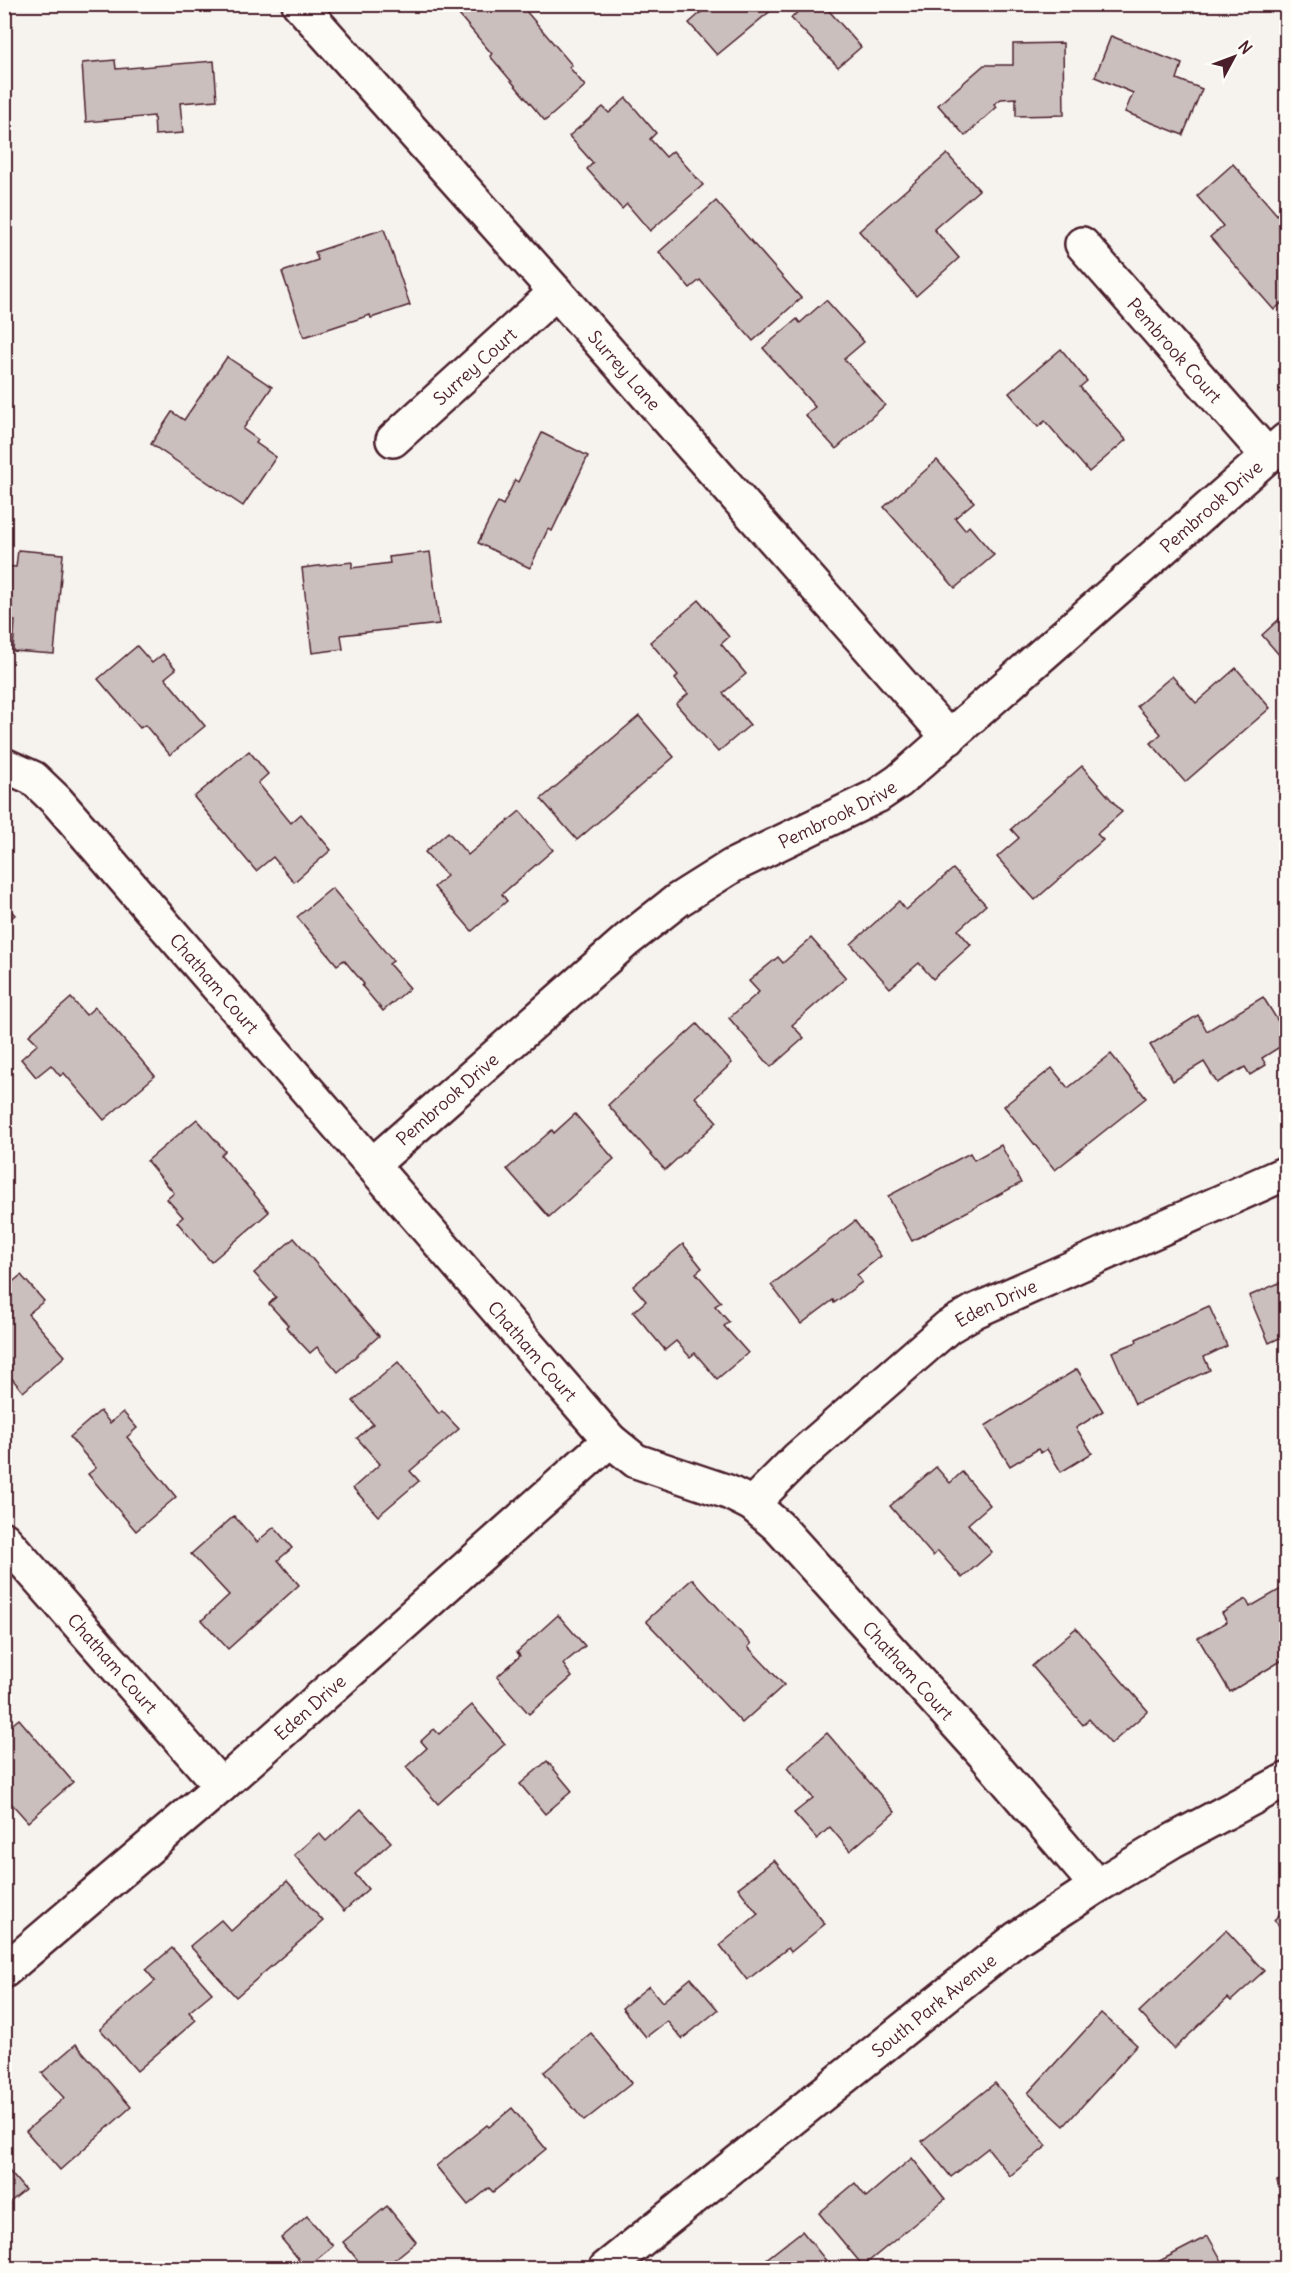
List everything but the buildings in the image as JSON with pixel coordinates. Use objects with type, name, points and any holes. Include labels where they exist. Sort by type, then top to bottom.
[{"type":"street","name":"Surrey Lane","points":[[299,4],[949,738]]},
{"type":"street","name":"Pembrook Court","points":[[1083,244],[1277,448]]},
{"type":"street","name":"Surrey Court","points":[[393,440],[556,292]]},
{"type":"street","name":"Pembrook Drive","points":[[372,1165],[627,940],[678,900],[732,866],[877,796],[899,782],[1277,448]]},
{"type":"street","name":"Chatham Court","points":[[4,765],[33,778],[57,801],[610,1440],[636,1461],[728,1492],[752,1504],[778,1526],[983,1752],[1097,1886]]},
{"type":"street","name":"Eden Drive","points":[[752,1504],[798,1458],[948,1327],[975,1311],[1287,1173]]},
{"type":"street","name":"Eden Drive","points":[[4,1971],[220,1786],[610,1440]]},
{"type":"street","name":"Chatham Court","points":[[4,1539],[220,1786]]},
{"type":"street","name":"South Park Avenue","points":[[606,2268],[1016,1939],[1172,1840],[1287,1780]]}]
